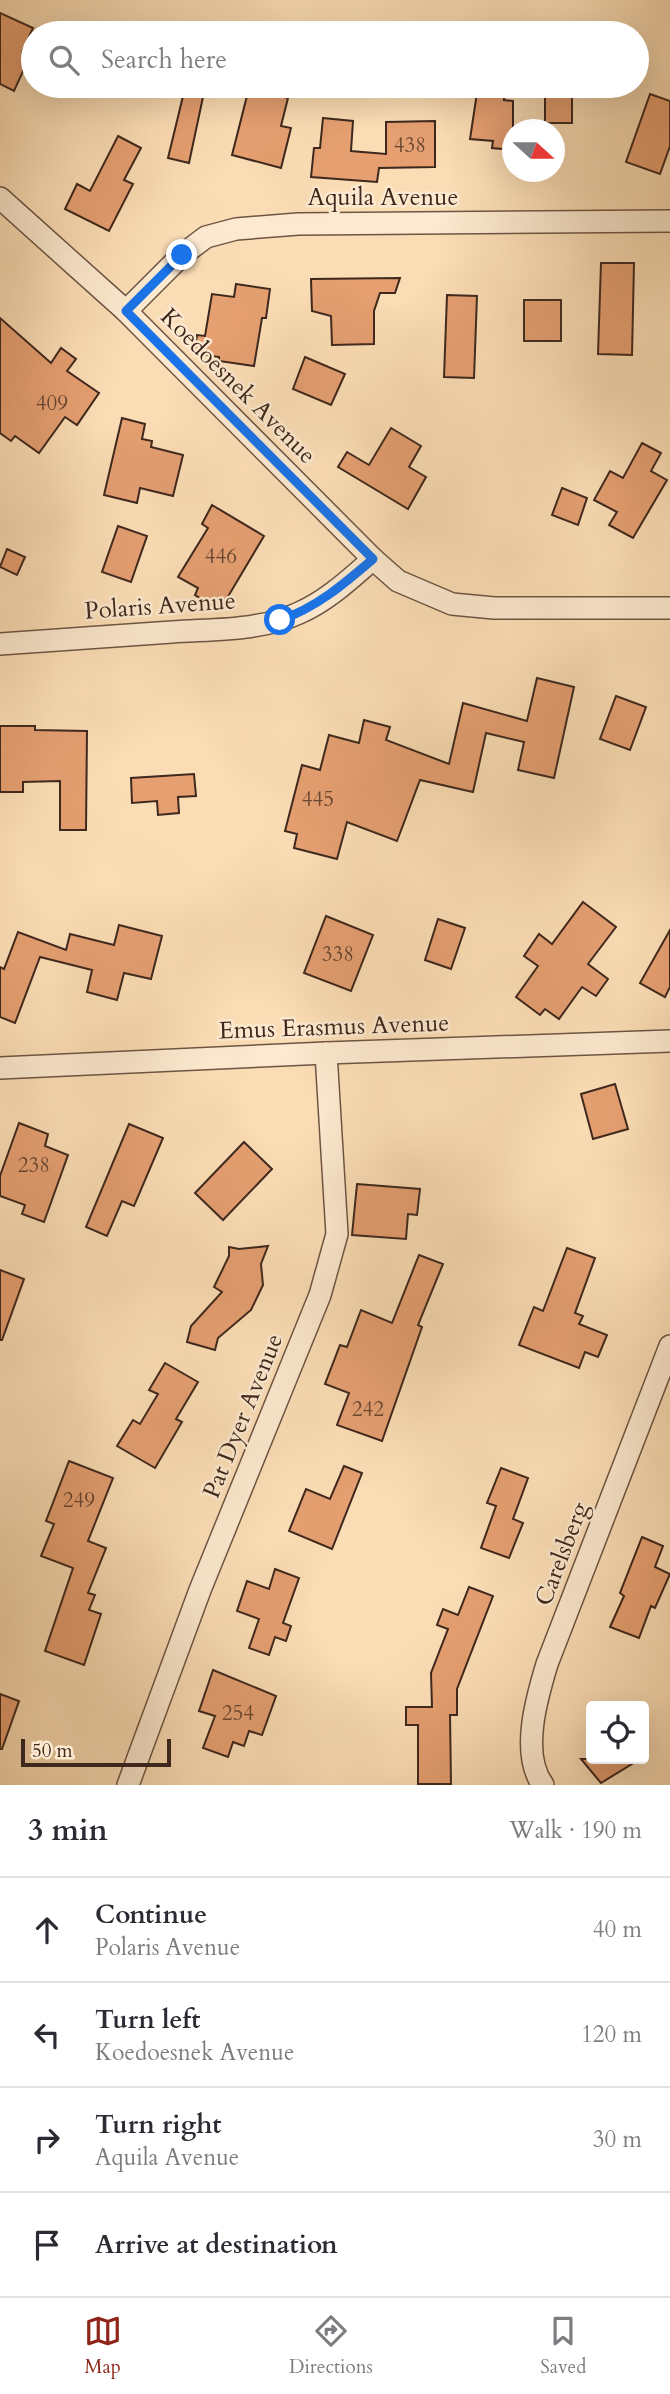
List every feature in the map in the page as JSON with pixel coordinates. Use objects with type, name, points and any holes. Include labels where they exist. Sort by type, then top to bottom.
[{"type":"street","name":"Koedoesnek Avenue","points":[[0,198],[126,311],[373,559]]},
{"type":"street","name":"Aquila Avenue","points":[[126,311],[182,255],[206,237],[236,229],[298,224],[670,221]]},
{"type":"street","points":[[373,559],[398,581],[452,604],[522,609],[670,608]]},
{"type":"street","name":"Polaris Avenue","points":[[0,644],[237,628],[280,620],[315,605],[373,559]]},
{"type":"street","name":"Emus Erasmus Avenue","points":[[0,1068],[670,1041]]},
{"type":"street","name":"Pat Dyer Avenue","points":[[128,1785],[200,1590],[331,1264],[338,1234],[326,1053]]},
{"type":"street","name":"Carelsberg","points":[[543,1785],[532,1752],[538,1696],[547,1664],[670,1346]]},
{"type":"building","points":[[0,13],[21,23],[21,76],[14,91],[0,84]]},
{"type":"building","points":[[650,94],[670,101],[670,146],[660,174],[626,162]]},
{"type":"building","points":[[183,98],[203,98],[189,163],[168,158]]},
{"type":"building","points":[[246,98],[288,98],[281,126],[291,128],[281,168],[232,155]]},
{"type":"building","points":[[476,98],[504,98],[513,101],[513,119],[502,119],[502,149],[492,148],[493,141],[470,139]]},
{"type":"building","points":[[545,98],[572,98],[572,123],[565,123],[565,119],[545,119]]},
{"type":"building","points":[[323,118],[353,121],[351,151],[386,154],[386,122],[435,121],[435,167],[379,168],[377,182],[311,177],[314,148],[320,148]]},
{"type":"building","points":[[118,136],[141,148],[124,180],[133,184],[109,231],[65,209],[77,184],[90,191]]},
{"type":"building","points":[[601,263],[634,263],[632,355],[598,354]]},
{"type":"building","points":[[400,278],[395,293],[380,293],[374,311],[374,344],[332,345],[331,316],[312,311],[311,279]]},
{"type":"building","points":[[236,284],[270,289],[254,366],[219,361],[219,357],[194,353],[197,335],[205,336],[212,294],[234,297]]},
{"type":"building","points":[[447,295],[477,296],[474,378],[444,377]]},
{"type":"building","points":[[524,300],[561,300],[561,341],[524,341]]},
{"type":"building","points":[[0,318],[51,363],[61,348],[76,359],[67,371],[99,393],[77,425],[65,417],[39,453],[15,436],[11,441],[0,433]]},
{"type":"building","points":[[305,357],[345,374],[331,405],[293,389]]},
{"type":"building","points":[[122,418],[145,424],[142,439],[152,441],[151,447],[183,455],[173,496],[140,488],[137,503],[104,495]]},
{"type":"building","points":[[391,428],[421,446],[409,467],[426,477],[408,509],[338,467],[347,452],[369,465]]},
{"type":"building","points":[[642,443],[661,453],[651,471],[667,480],[633,538],[609,525],[617,512],[594,500],[610,471],[623,478]]},
{"type":"building","points":[[562,488],[587,498],[578,525],[552,515]]},
{"type":"building","points":[[212,505],[264,536],[220,610],[195,595],[198,588],[178,577],[208,528],[202,524]]},
{"type":"building","points":[[118,526],[147,536],[131,582],[102,572]]},
{"type":"building","points":[[7,549],[25,557],[17,575],[0,567]]},
{"type":"building","points":[[537,678],[574,687],[554,778],[518,770],[524,742],[486,733],[473,792],[420,780],[397,841],[347,822],[337,859],[294,848],[297,834],[285,831],[302,765],[320,770],[329,735],[359,743],[364,720],[390,727],[386,740],[449,764],[463,703],[527,721]]},
{"type":"building","points":[[616,696],[646,707],[630,750],[600,739]]},
{"type":"building","points":[[0,726],[87,731],[86,830],[60,830],[60,781],[23,782],[23,792],[0,792]]},
{"type":"building","points":[[194,774],[196,796],[178,797],[179,813],[158,815],[157,801],[132,803],[131,778]]},
{"type":"building","points":[[583,902],[616,927],[588,964],[608,979],[596,996],[582,987],[559,1019],[545,1009],[540,1015],[516,997],[538,966],[524,956],[539,934],[552,944]]},
{"type":"building","points":[[326,916],[373,935],[351,991],[304,973]]},
{"type":"building","points":[[438,919],[465,928],[451,969],[425,960]]},
{"type":"building","points":[[119,925],[162,936],[151,979],[124,973],[117,1000],[87,992],[92,970],[40,957],[15,1023],[0,1017],[0,967],[4,969],[18,932],[66,950],[70,934],[114,945]]},
{"type":"building","points":[[670,930],[670,987],[665,997],[640,983]]},
{"type":"building","points":[[615,1084],[628,1129],[593,1139],[581,1094]]},
{"type":"building","points":[[19,1123],[48,1134],[45,1146],[68,1155],[44,1222],[22,1214],[25,1205],[0,1196],[0,1176]]},
{"type":"building","points":[[129,1124],[163,1138],[134,1206],[122,1201],[107,1236],[86,1227]]},
{"type":"building","points":[[244,1142],[272,1169],[223,1220],[195,1193]]},
{"type":"building","points":[[357,1184],[420,1189],[417,1215],[408,1214],[406,1239],[352,1235]]},
{"type":"building","points":[[268,1246],[261,1264],[263,1285],[251,1310],[218,1338],[215,1350],[187,1342],[191,1326],[222,1292],[214,1287],[229,1256],[229,1247],[239,1249]]},
{"type":"building","points":[[567,1248],[595,1258],[575,1313],[583,1316],[579,1324],[607,1335],[598,1357],[585,1352],[579,1368],[519,1345],[534,1307],[543,1311]]},
{"type":"building","points":[[419,1255],[443,1264],[418,1325],[422,1327],[382,1441],[337,1425],[349,1393],[325,1384],[340,1345],[347,1347],[361,1310],[392,1323]]},
{"type":"building","points":[[0,1270],[24,1279],[2,1340],[0,1340]]},
{"type":"building","points":[[165,1363],[198,1382],[176,1419],[182,1422],[155,1468],[117,1446],[133,1420],[140,1424],[158,1394],[149,1390]]},
{"type":"building","points":[[69,1461],[113,1478],[88,1541],[106,1548],[88,1593],[95,1595],[89,1610],[101,1614],[84,1665],[45,1651],[73,1568],[41,1556],[54,1524],[46,1521]]},
{"type":"building","points":[[344,1466],[362,1473],[332,1549],[289,1531],[306,1489],[330,1499]]},
{"type":"building","points":[[501,1468],[528,1478],[513,1519],[523,1523],[509,1558],[481,1548],[496,1506],[487,1503]]},
{"type":"building","points":[[642,1537],[663,1546],[655,1567],[670,1574],[655,1608],[651,1606],[639,1638],[610,1627],[624,1596],[620,1593]]},
{"type":"building","points":[[275,1569],[299,1578],[283,1623],[291,1626],[286,1641],[275,1637],[269,1655],[249,1648],[259,1619],[237,1611],[247,1581],[269,1589]]},
{"type":"building","points":[[469,1587],[493,1596],[457,1689],[457,1715],[450,1715],[451,1784],[418,1784],[418,1725],[406,1725],[406,1707],[432,1707],[431,1673],[448,1629],[437,1625],[443,1609],[458,1615]]},
{"type":"building","points":[[213,1670],[276,1696],[262,1735],[249,1731],[244,1746],[233,1742],[228,1757],[203,1748],[215,1716],[199,1711]]},
{"type":"building","points":[[0,1694],[19,1701],[2,1749],[0,1749]]},
{"type":"building","points":[[581,1759],[586,1759],[586,1764],[632,1764],[601,1783]]},
{"type":"route","points":[[182,255],[126,311],[373,559],[315,605],[280,620]]}]
